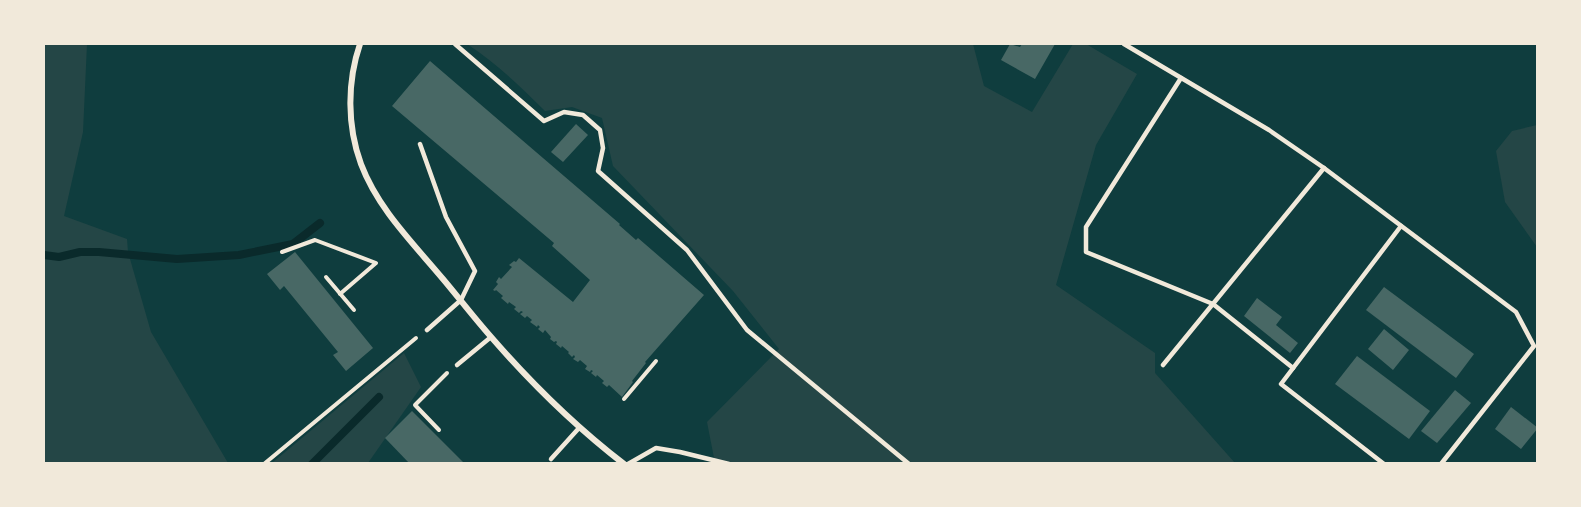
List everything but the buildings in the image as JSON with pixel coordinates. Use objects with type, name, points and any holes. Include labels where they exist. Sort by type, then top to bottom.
[{"type":"street","points":[[360,44],[354,65],[351,100],[353,131],[362,165],[378,200],[491,337],[531,381],[579,428],[626,464]]},
{"type":"lane","points":[[455,44],[544,121],[564,112],[583,114],[600,130],[603,148],[598,171],[687,250],[747,330],[909,464]]},
{"type":"lane","points":[[1124,44],[1269,130],[1324,168],[1516,312],[1538,352]]},
{"type":"lane","points":[[1181,78],[1086,227],[1086,252],[1213,304],[1293,368]]},
{"type":"lane","points":[[420,144],[446,217],[475,271],[461,300],[427,330]]},
{"type":"lane","points":[[1163,365],[1324,168]]},
{"type":"lane","points":[[1384,464],[1281,384],[1401,226]]},
{"type":"lane","points":[[457,365],[491,337]]},
{"type":"lane","points":[[1441,464],[1534,346]]},
{"type":"lane","points":[[550,459],[579,428]]},
{"type":"lane","points":[[626,464],[656,447],[729,464]]},
{"type":"path","points":[[282,252],[315,240],[376,263],[340,294]]},
{"type":"path","points":[[326,277],[354,310]]},
{"type":"path","points":[[264,464],[427,330]]},
{"type":"path","points":[[624,399],[656,361]]},
{"type":"path","points":[[438,430],[415,405],[457,365]]},
{"type":"shaded area","points":[[44,44],[87,44],[83,132],[64,216],[127,239],[128,252],[151,332],[228,463],[44,463]]},
{"type":"shaded area","points":[[467,44],[973,44],[984,86],[1032,112],[1073,44],[1086,44],[1137,74],[1096,145],[1056,285],[1155,353],[1155,373],[1235,463],[715,463],[707,422],[779,349],[733,291],[613,166],[602,118],[572,107],[545,111],[508,75]]},
{"type":"shaded area","points":[[1538,125],[1537,247],[1505,202],[1496,151],[1512,131]]},
{"type":"shaded area","points":[[404,353],[421,387],[368,463],[272,463]]},
{"type":"waterway","points":[[44,255],[59,257],[80,252],[99,252],[177,259],[239,255],[293,244],[320,223]]},
{"type":"waterway","points":[[312,464],[379,397]]}]
